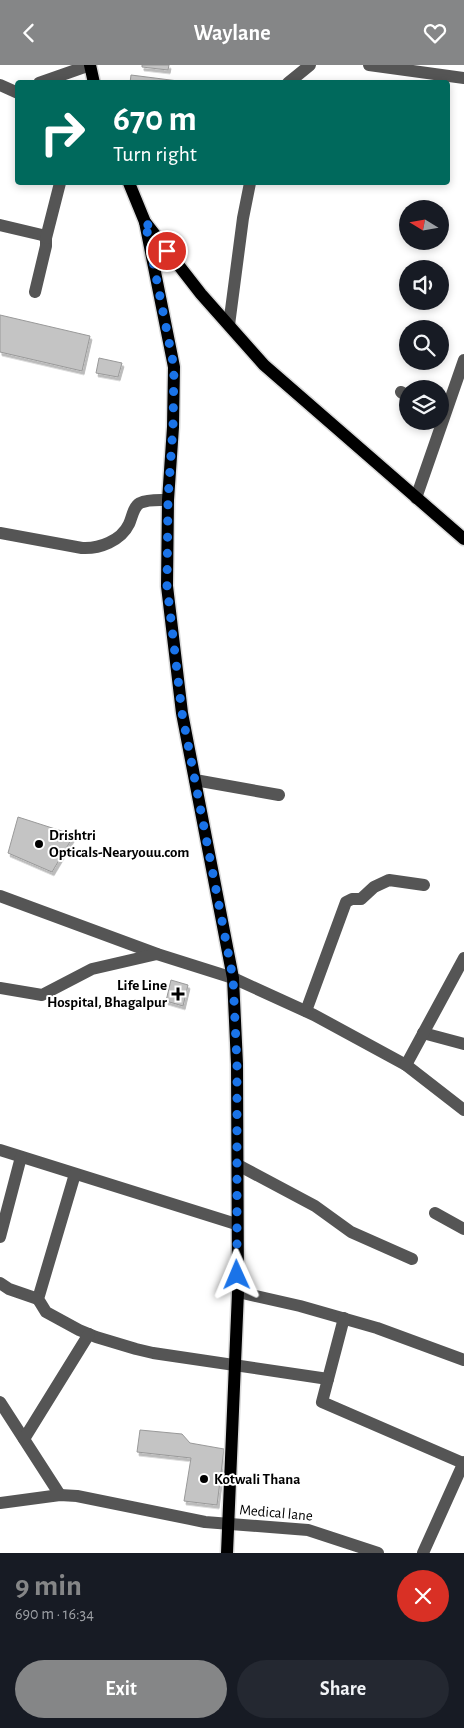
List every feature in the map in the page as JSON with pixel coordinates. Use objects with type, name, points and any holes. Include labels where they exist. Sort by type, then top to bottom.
[{"type":"main road","points":[[90,65],[93,80]]},
{"type":"main road","points":[[129,185],[145,221],[174,367],[173,427],[168,499],[167,586],[182,713],[233,978],[237,1064],[238,1165],[236,1224],[238,1292],[227,1553]]},
{"type":"main road","points":[[145,221],[201,294],[264,365],[464,539]]},
{"type":"street","points":[[48,80],[90,65]]},
{"type":"street","points":[[292,80],[310,65]]},
{"type":"street","points":[[369,65],[464,78]]},
{"type":"street","points":[[0,84],[15,85]]},
{"type":"street","points":[[0,84],[15,92]]},
{"type":"street","points":[[35,292],[59,185]]},
{"type":"street","points":[[230,325],[243,218],[250,185]]},
{"type":"street","points":[[0,225],[42,235],[46,238]]},
{"type":"street","points":[[449,400],[464,361]]},
{"type":"street","points":[[416,498],[438,430]]},
{"type":"street","points":[[0,533],[82,549],[94,549],[123,533],[140,503],[168,499]]},
{"type":"street","points":[[195,780],[279,795]]},
{"type":"street","points":[[306,1011],[346,902],[352,899],[361,899],[374,887],[390,880],[424,885]]},
{"type":"street","points":[[0,895],[158,954],[233,978],[306,1011],[406,1065],[464,1110]]},
{"type":"street","points":[[0,988],[42,995],[92,969],[158,954]]},
{"type":"street","points":[[406,1065],[464,958]]},
{"type":"street","points":[[423,1033],[464,1044]]},
{"type":"street","points":[[0,1150],[236,1224]]},
{"type":"street","points":[[0,1237],[21,1157]]},
{"type":"street","points":[[238,1165],[315,1206],[351,1232],[412,1259]]},
{"type":"street","points":[[38,1299],[75,1175]]},
{"type":"street","points":[[435,1213],[464,1229]]},
{"type":"street","points":[[0,1283],[9,1289],[38,1299],[46,1312],[89,1334],[153,1353],[328,1379]]},
{"type":"street","points":[[238,1292],[300,1306],[377,1328],[464,1361]]},
{"type":"street","points":[[344,1318],[322,1402],[464,1462],[423,1553]]},
{"type":"street","points":[[24,1439],[89,1334]]},
{"type":"street","points":[[0,1402],[60,1495]]},
{"type":"street","name":"Medical lane","points":[[0,1503],[60,1495],[77,1496],[181,1519],[228,1525],[308,1530],[378,1553]]},
{"type":"building","points":[[142,65],[169,65],[168,70],[142,67]]},
{"type":"building","points":[[131,75],[170,80],[130,80]]},
{"type":"building","points":[[0,315],[90,336],[82,371],[0,352]]},
{"type":"building","points":[[99,358],[122,363],[118,377],[96,373]]},
{"type":"building","name":"Drishtri Opticals-Nearyouu.com","points":[[18,817],[74,835],[52,872],[8,853]]},
{"type":"building","points":[[171,980],[188,985],[183,1006],[166,1001]]},
{"type":"building","name":"Kotwali Thana","points":[[140,1430],[182,1434],[190,1443],[224,1449],[217,1505],[184,1501],[191,1458],[137,1452]]},
{"type":"place","name":"Drishtri Opticals-Nearyouu.com","points":[[39,844]]},
{"type":"place","name":"Life Line Hospital, Bhagalpur","points":[[178,994]]},
{"type":"place","name":"Kotwali Thana","points":[[204,1479]]},
{"type":"route","points":[[167,251],[145,221],[174,367],[173,427],[168,499],[167,586],[182,713],[233,978],[237,1064],[237,1275]]}]
